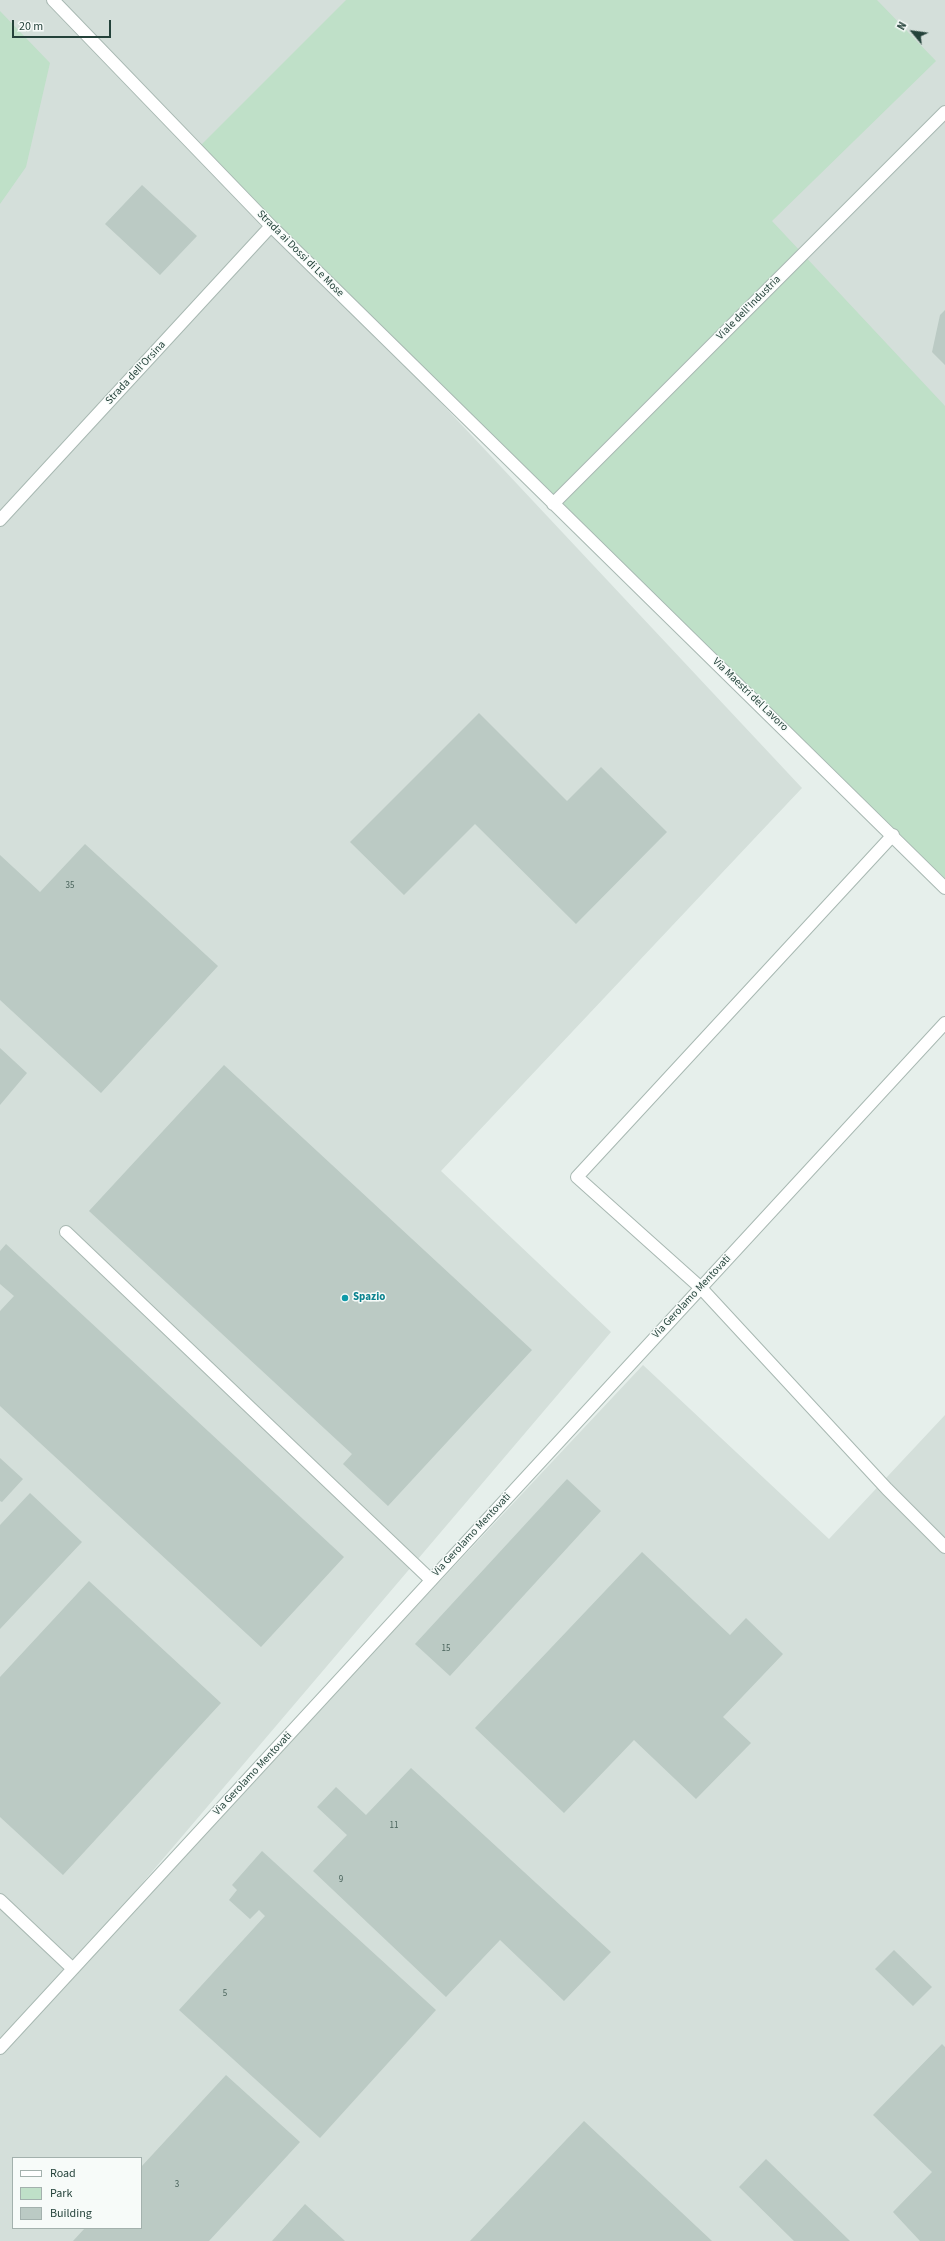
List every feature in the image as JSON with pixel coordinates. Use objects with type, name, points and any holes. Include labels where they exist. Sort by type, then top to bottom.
[{"type":"street","name":"Strada ai Dossi di Le Mose","points":[[53,0],[271,226],[553,504]]},
{"type":"street","name":"Viale dell'Industria","points":[[553,504],[945,112]]},
{"type":"street","name":"Strada dell'Orsina","points":[[0,520],[271,226]]},
{"type":"street","name":"Via Maestri del Lavoro","points":[[553,504],[893,835],[945,888]]},
{"type":"street","points":[[893,835],[577,1177],[701,1288],[887,1489],[945,1547]]},
{"type":"street","name":"Via Gerolamo Mentovati","points":[[0,2048],[945,1023]]},
{"type":"street","points":[[66,1232],[431,1580]]},
{"type":"street","points":[[0,1900],[73,1969]]},
{"type":"shaded area","points":[[0,0],[945,0],[945,886],[280,231],[802,788],[441,1171],[611,1332],[71,1967],[0,2045]]},
{"type":"shaded area","points":[[643,1365],[829,1539],[945,1415],[945,2241],[0,2241],[0,2050]]},
{"type":"green space","points":[[346,0],[877,0],[936,61],[772,221],[945,406],[945,886],[199,147]]},
{"type":"green space","points":[[0,11],[50,63],[26,167],[0,204]]},
{"type":"building","points":[[142,185],[197,236],[160,275],[105,224]]},
{"type":"building","points":[[945,310],[945,365],[932,352],[940,315]]},
{"type":"building","points":[[479,713],[567,801],[601,767],[667,832],[576,924],[475,824],[404,895],[350,842]]},
{"type":"building","points":[[85,844],[218,966],[101,1093],[0,1000],[0,855],[40,892]]},
{"type":"building","points":[[0,1048],[27,1073],[0,1105]]},
{"type":"building","points":[[224,1065],[532,1350],[388,1506],[343,1464],[352,1454],[89,1211]]},
{"type":"building","points":[[6,1244],[344,1557],[261,1647],[0,1406],[0,1311],[14,1296],[0,1284],[0,1251]]},
{"type":"building","points":[[0,1458],[23,1479],[2,1502],[0,1501]]},
{"type":"building","points":[[567,1479],[601,1511],[450,1676],[415,1644]]},
{"type":"building","points":[[30,1493],[82,1542],[0,1629],[0,1525]]},
{"type":"building","points":[[642,1552],[730,1635],[746,1618],[783,1654],[723,1717],[751,1743],[696,1799],[634,1740],[564,1813],[475,1728]]},
{"type":"building","points":[[89,1581],[221,1703],[63,1875],[0,1817],[0,1677]]},
{"type":"building","points":[[411,1768],[611,1952],[564,2001],[500,1940],[446,1997],[313,1871],[347,1835],[317,1807],[336,1787],[366,1815]]},
{"type":"building","points":[[262,1851],[436,2010],[320,2138],[179,2010],[265,1916],[259,1910],[250,1919],[229,1900],[237,1890],[232,1885]]},
{"type":"building","points":[[894,1950],[932,1987],[913,2006],[875,1969]]},
{"type":"building","points":[[942,2044],[945,2047],[945,2241],[920,2241],[893,2212],[932,2172],[873,2115]]},
{"type":"building","points":[[226,2075],[300,2142],[209,2241],[73,2241],[84,2229],[142,2229],[142,2166]]},
{"type":"building","points":[[584,2121],[712,2241],[470,2241]]},
{"type":"building","points":[[766,2159],[850,2241],[794,2241],[739,2187]]},
{"type":"building","points":[[305,2204],[345,2241],[272,2241]]},
{"type":"place","name":"Spazio","points":[[345,1298]]}]
